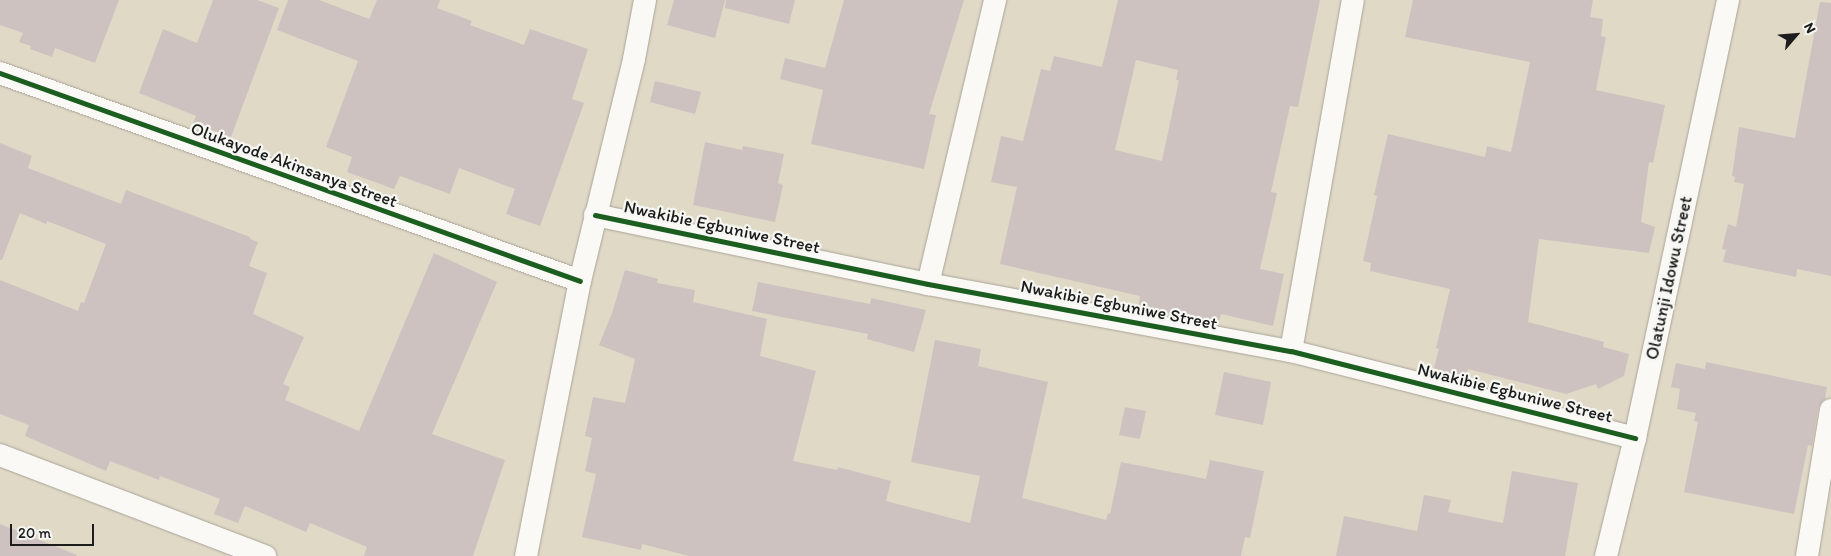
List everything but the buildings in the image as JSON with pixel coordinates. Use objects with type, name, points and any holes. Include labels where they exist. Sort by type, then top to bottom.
[{"type":"street","points":[[526,556],[580,281],[634,59],[645,0]]},
{"type":"street","points":[[928,284],[995,0]]},
{"type":"street","points":[[1291,351],[1353,0]]},
{"type":"street","name":"Olatunji Idowu Street","points":[[1606,556],[1635,438],[1728,0]]},
{"type":"street","name":"Olukayode Akinsanya Street","points":[[0,73],[580,281]]},
{"type":"street","name":"Nwakibie Egbuniwe Street","points":[[596,215],[928,284],[1291,351],[1635,438]]},
{"type":"street","points":[[1807,556],[1831,410]]},
{"type":"street","points":[[0,455],[265,556]]},
{"type":"cycle path","points":[[0,73],[580,281]]},
{"type":"cycle path","points":[[595,215],[928,284],[1291,351],[1635,438]]}]
